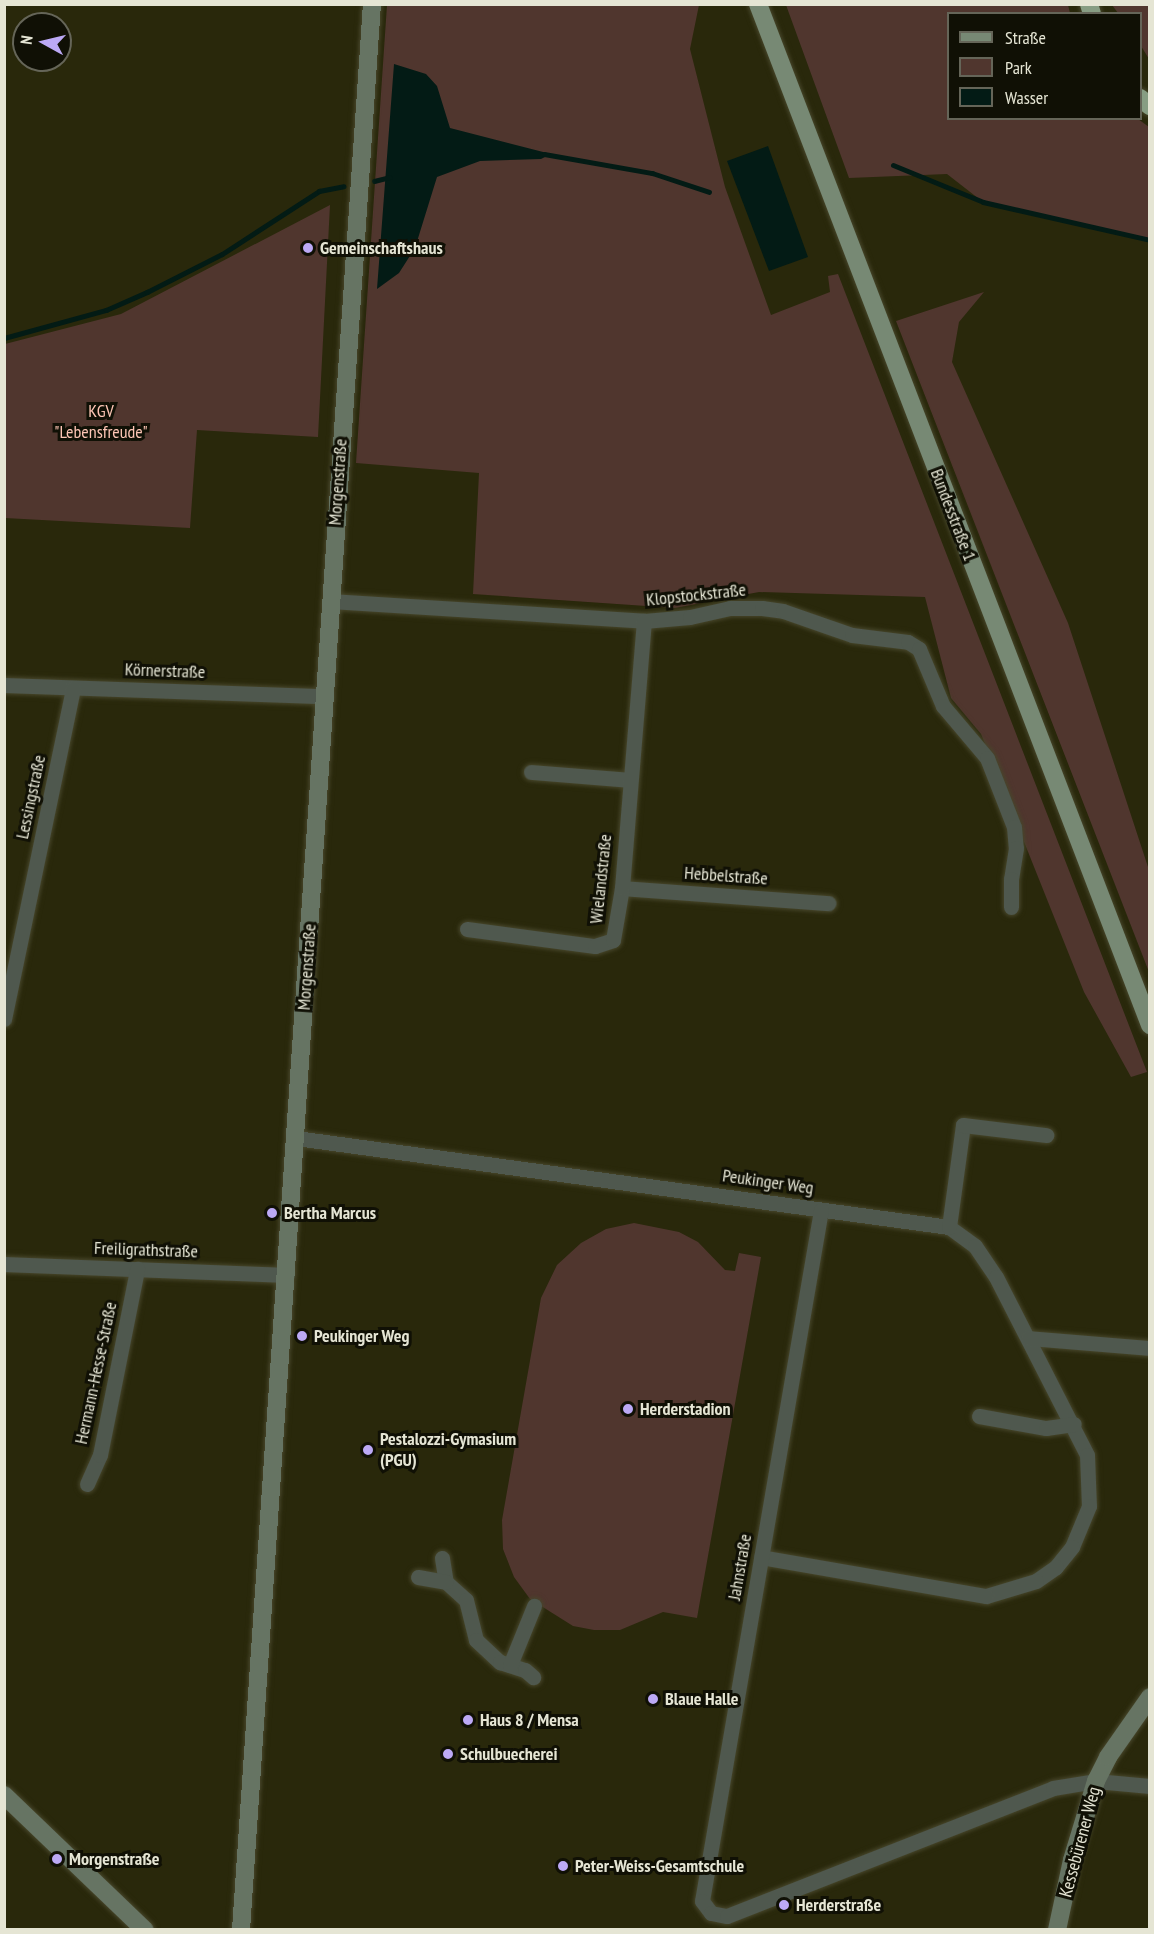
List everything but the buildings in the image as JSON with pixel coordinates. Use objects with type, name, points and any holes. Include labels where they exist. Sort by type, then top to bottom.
[{"type":"main road","name":"Morgenstraße","points":[[241,1929],[372,4]]},
{"type":"main road","name":"Bundesstraße 1","points":[[758,4],[1149,1025]]},
{"type":"main road","name":"Kessebürener Weg","points":[[1057,1929],[1072,1860],[1096,1781],[1108,1757],[1149,1697]]},
{"type":"main road","points":[[4,1796],[145,1929]]},
{"type":"street","name":"Klopstockstraße","points":[[330,601],[644,621],[690,617],[730,608],[762,609],[783,611],[852,635],[894,638],[919,649],[943,706],[987,758],[1014,826],[1016,848],[1011,879],[1011,907]]},
{"type":"street","name":"Wielandstraße","points":[[467,929],[606,945],[617,930],[644,621]]},
{"type":"street","name":"Körnerstraße","points":[[4,685],[324,696]]},
{"type":"street","name":"Lessingstraße","points":[[4,1019],[73,688]]},
{"type":"street","points":[[531,772],[630,780]]},
{"type":"street","name":"Hebbelstraße","points":[[622,888],[828,903]]},
{"type":"street","points":[[949,1227],[963,1125],[1046,1136]]},
{"type":"street","name":"Peukinger Weg","points":[[296,1138],[949,1227],[975,1246],[986,1259],[1074,1424],[1090,1465],[1086,1520],[1056,1567],[1025,1587],[1000,1594],[971,1595],[761,1557]]},
{"type":"street","name":"Jahnstraße","points":[[821,1209],[702,1901],[711,1913],[728,1916],[1053,1788],[1096,1781]]},
{"type":"street","name":"Freiligrathstraße","points":[[4,1264],[287,1275]]},
{"type":"street","name":"Hermann-Hesse-Straße","points":[[87,1484],[100,1455],[137,1269]]},
{"type":"street","points":[[1028,1338],[1149,1348]]},
{"type":"street","points":[[979,1416],[1046,1428],[1074,1424]]},
{"type":"street","points":[[442,1558],[446,1582]]},
{"type":"street","points":[[418,1577],[446,1582],[466,1600],[476,1640],[500,1662],[525,1670],[533,1677]]},
{"type":"street","points":[[510,1665],[534,1606]]},
{"type":"street","points":[[1096,1781],[1149,1786]]},
{"type":"green space","points":[[387,5],[699,5],[690,49],[725,187],[771,315],[830,292],[828,276],[838,274],[1147,1072],[1131,1077],[1084,992],[981,734],[951,698],[925,597],[759,592],[675,608],[473,594],[479,473],[356,463]]},
{"type":"green space","points":[[786,5],[1068,5],[1070,12],[947,12],[947,120],[1139,120],[1149,127],[1149,240],[983,202],[947,174],[849,178]]},
{"type":"green space","points":[[1112,5],[1149,5],[1149,59],[1142,48],[1142,12],[1117,12]]},
{"type":"green space","name":"KGV \"Lebensfreude\"","points":[[330,205],[318,437],[197,430],[190,528],[5,518],[5,344],[121,314]]},
{"type":"green space","points":[[984,292],[959,322],[952,362],[1068,623],[1149,870],[1149,972],[896,321]]},
{"type":"green space","name":"Herderstadion","points":[[634,1223],[679,1232],[698,1242],[725,1270],[735,1271],[739,1253],[761,1257],[697,1618],[663,1612],[620,1630],[594,1630],[573,1626],[530,1599],[514,1577],[503,1549],[502,1520],[541,1298],[557,1265],[581,1243],[606,1229]]},
{"type":"water","points":[[394,64],[426,74],[437,86],[450,128],[551,154],[541,159],[480,161],[437,177],[415,248],[399,273],[377,289]]},
{"type":"water","points":[[768,146],[808,257],[769,271],[727,161]]},
{"type":"waterway","points":[[544,154],[652,173],[709,192]]},
{"type":"waterway","points":[[893,165],[983,202],[1150,240]]},
{"type":"waterway","points":[[374,181],[390,177]]},
{"type":"waterway","points":[[4,338],[106,310],[147,292],[222,254],[319,191],[344,186]]},
{"type":"place","name":"Gemeinschaftshaus","points":[[308,248]]},
{"type":"place","name":"Bertha Marcus","points":[[272,1213]]},
{"type":"place","name":"Peukinger Weg","points":[[302,1336]]},
{"type":"place","name":"Herderstadion","points":[[628,1409]]},
{"type":"place","name":"Pestalozzi-Gymasium (PGU)","points":[[368,1450]]},
{"type":"place","name":"Blaue Halle","points":[[653,1699]]},
{"type":"place","name":"Haus 8 / Mensa","points":[[468,1720]]},
{"type":"place","name":"Schulbuecherei","points":[[448,1754]]},
{"type":"place","name":"Morgenstraße","points":[[57,1859]]},
{"type":"place","name":"Peter-Weiss-Gesamtschule","points":[[563,1866]]},
{"type":"place","name":"Herderstraße","points":[[784,1905]]}]
